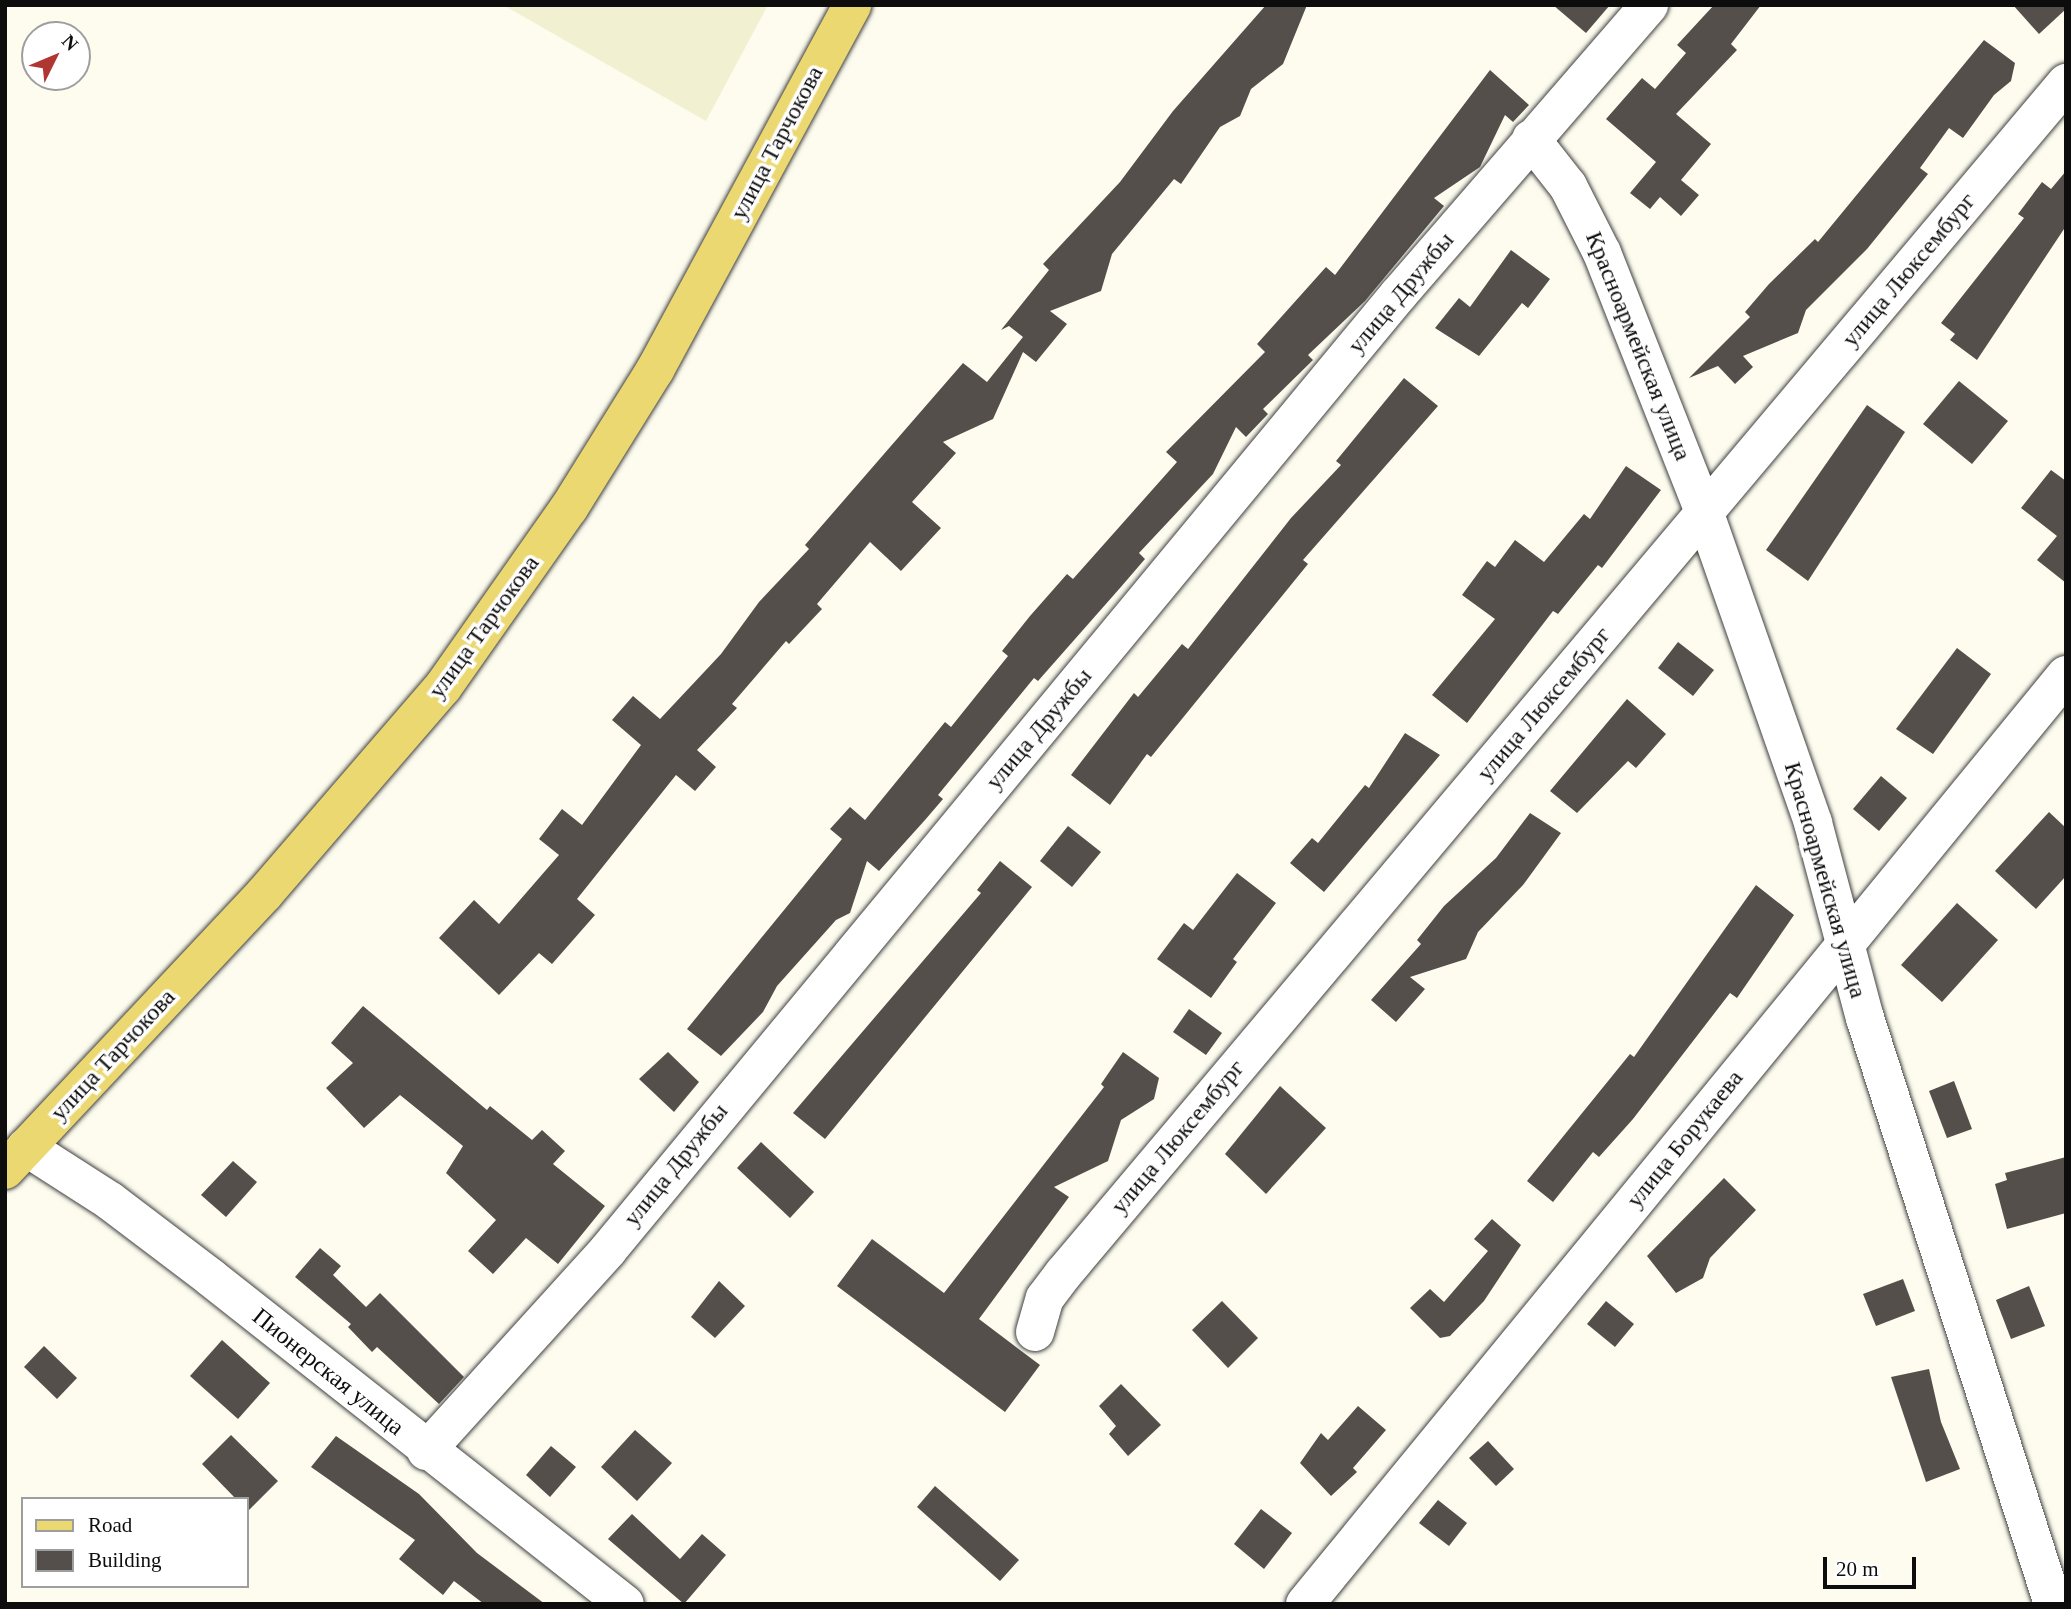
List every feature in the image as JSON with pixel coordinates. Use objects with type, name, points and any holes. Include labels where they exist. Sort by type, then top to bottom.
[{"type":"main road","name":"улица Тарчокова","points":[[16,1158],[265,893],[443,687],[569,508],[654,370],[852,5]]},
{"type":"street","name":"улица Дружбы","points":[[426,1451],[608,1250],[1531,139],[1649,5]]},
{"type":"street","name":"улица Люксембург","points":[[1035,1332],[1045,1298],[1064,1273],[2066,83]]},
{"type":"street","name":"Красноармейская улица","points":[[1531,139],[1568,186],[1602,253],[1705,514],[1813,823],[1865,1018],[2053,1604]]},
{"type":"street","name":"улица Борукаева","points":[[1305,1604],[2066,675]]},
{"type":"street","name":"Пионерская улица","points":[[16,1158],[110,1201],[210,1276],[426,1451],[625,1604]]},
{"type":"green space","points":[[503,5],[768,5],[706,121]]},
{"type":"building","points":[[1266,5],[1307,5],[1283,64],[1251,89],[1240,116],[1220,127],[1181,184],[1174,179],[1112,254],[1101,291],[1050,311],[1067,324],[1036,362],[1023,352],[993,419],[943,442],[956,453],[912,502],[941,528],[901,571],[870,542],[817,604],[822,609],[789,644],[786,641],[732,704],[737,708],[697,750],[716,767],[695,791],[676,775],[577,899],[595,915],[552,964],[539,953],[499,995],[439,938],[474,900],[499,924],[559,855],[539,839],[562,809],[582,825],[641,745],[612,720],[633,696],[660,719],[721,654],[759,602],[809,549],[805,545],[963,363],[987,382],[1023,337],[1009,326],[1001,330],[1049,270],[1043,264],[1120,182],[1173,111]]},
{"type":"building","points":[[1553,5],[1610,5],[1586,33]]},
{"type":"building","points":[[1714,5],[1761,5],[1731,44],[1737,50],[1676,114],[1711,144],[1681,180],[1699,195],[1681,216],[1660,197],[1650,209],[1630,193],[1656,162],[1606,119],[1642,78],[1655,89],[1686,53],[1677,45]]},
{"type":"building","points":[[2013,5],[2066,5],[2066,9],[2039,34]]},
{"type":"building","points":[[1984,40],[2015,63],[2011,81],[1994,95],[1963,138],[1949,128],[1920,168],[1928,174],[1867,249],[1806,310],[1798,333],[1743,356],[1753,367],[1735,384],[1718,366],[1689,378],[1750,317],[1745,312],[1769,284],[1815,239],[1818,242]]},
{"type":"building","points":[[1490,70],[1529,105],[1513,122],[1505,115],[1480,167],[1434,198],[1444,206],[1365,301],[1308,355],[1313,360],[1263,409],[1268,414],[1246,437],[1236,427],[1213,474],[1139,553],[1145,559],[1120,588],[1038,681],[1034,678],[938,795],[943,799],[925,820],[879,871],[867,861],[850,913],[836,920],[777,986],[763,1012],[721,1056],[687,1029],[842,839],[830,829],[850,807],[865,820],[945,722],[951,727],[1008,656],[1002,651],[1030,616],[1067,574],[1073,579],[1177,462],[1166,452],[1265,352],[1257,344],[1326,267],[1335,275]]},
{"type":"building","points":[[2066,171],[2066,226],[1977,360],[1950,340],[1955,334],[1941,323],[2024,218],[2018,214],[2042,182],[2051,189]]},
{"type":"building","points":[[1511,250],[1550,279],[1528,308],[1522,303],[1479,356],[1435,328],[1459,298],[1470,307]]},
{"type":"building","points":[[1404,378],[1438,406],[1303,560],[1308,564],[1151,757],[1147,754],[1110,805],[1071,775],[1134,693],[1138,697],[1182,644],[1188,649],[1291,518],[1341,465],[1336,461]]},
{"type":"building","points":[[1959,381],[2008,421],[1972,464],[1923,424]]},
{"type":"building","points":[[1867,405],[1905,432],[1808,581],[1766,550]]},
{"type":"building","points":[[1626,466],[1661,490],[1602,568],[1598,565],[1558,614],[1553,611],[1467,723],[1432,695],[1495,619],[1462,595],[1487,561],[1495,567],[1515,540],[1544,562],[1584,514],[1590,519]]},
{"type":"building","points":[[2051,470],[2066,481],[2066,583],[2037,560],[2057,536],[2021,508]]},
{"type":"building","points":[[1678,642],[1714,670],[1693,696],[1658,668]]},
{"type":"building","points":[[1957,648],[1991,674],[1933,754],[1896,729]]},
{"type":"building","points":[[1627,699],[1666,734],[1636,768],[1628,761],[1577,813],[1550,791]]},
{"type":"building","points":[[1405,733],[1440,755],[1324,892],[1290,863],[1312,838],[1318,843],[1365,785],[1369,788]]},
{"type":"building","points":[[1881,776],[1907,798],[1879,831],[1853,809]]},
{"type":"building","points":[[2049,812],[2066,828],[2066,876],[2036,909],[1995,871]]},
{"type":"building","points":[[1530,813],[1561,833],[1523,885],[1478,932],[1466,959],[1410,977],[1425,989],[1396,1022],[1371,1000],[1421,944],[1417,940],[1444,906],[1496,858]]},
{"type":"building","points":[[1068,826],[1101,852],[1072,887],[1040,861]]},
{"type":"building","points":[[1000,861],[1032,887],[825,1139],[793,1113],[981,893],[977,890]]},
{"type":"building","points":[[1237,873],[1276,903],[1233,959],[1237,962],[1211,998],[1157,959],[1184,923],[1193,930]]},
{"type":"building","points":[[1756,885],[1794,915],[1737,998],[1730,993],[1633,1119],[1599,1157],[1593,1152],[1553,1202],[1527,1181],[1630,1054],[1634,1057]]},
{"type":"building","points":[[1957,903],[1998,940],[1942,1002],[1901,965]]},
{"type":"building","points":[[363,1006],[487,1110],[490,1106],[532,1140],[542,1130],[565,1151],[553,1164],[605,1206],[558,1264],[526,1238],[493,1274],[468,1251],[496,1220],[446,1173],[463,1146],[400,1095],[364,1128],[326,1088],[353,1063],[331,1043]]},
{"type":"building","points":[[1189,1009],[1222,1033],[1206,1055],[1173,1032]]},
{"type":"building","points":[[668,1052],[699,1082],[674,1112],[639,1079]]},
{"type":"building","points":[[1123,1052],[1159,1078],[1154,1099],[1121,1120],[1108,1161],[1054,1187],[1069,1197],[979,1319],[1040,1365],[1005,1412],[837,1286],[872,1239],[944,1293],[1104,1087],[1101,1084]]},
{"type":"building","points":[[1954,1081],[1972,1129],[1947,1138],[1929,1091]]},
{"type":"building","points":[[1280,1086],[1326,1128],[1266,1194],[1225,1154]]},
{"type":"building","points":[[761,1142],[814,1192],[790,1218],[737,1168]]},
{"type":"building","points":[[2066,1157],[2066,1213],[2007,1229],[1995,1184],[2007,1180],[2005,1173]]},
{"type":"building","points":[[233,1161],[257,1182],[226,1217],[201,1195]]},
{"type":"building","points":[[1724,1178],[1756,1210],[1710,1258],[1703,1278],[1676,1293],[1647,1256]]},
{"type":"building","points":[[1492,1219],[1521,1245],[1484,1301],[1450,1336],[1440,1338],[1410,1308],[1430,1289],[1444,1302],[1488,1251],[1474,1239]]},
{"type":"building","points":[[320,1248],[341,1266],[333,1275],[366,1307],[380,1293],[464,1377],[439,1404],[377,1347],[372,1352],[348,1327],[351,1324],[295,1277]]},
{"type":"building","points":[[1903,1279],[1915,1311],[1876,1326],[1863,1294]]},
{"type":"building","points":[[719,1281],[745,1306],[715,1338],[691,1317]]},
{"type":"building","points":[[2029,1286],[2045,1326],[2011,1339],[1996,1300]]},
{"type":"building","points":[[1222,1301],[1258,1338],[1228,1368],[1192,1330]]},
{"type":"building","points":[[1606,1301],[1634,1324],[1615,1347],[1587,1324]]},
{"type":"building","points":[[222,1340],[270,1383],[238,1419],[190,1376]]},
{"type":"building","points":[[44,1346],[77,1378],[57,1399],[24,1367]]},
{"type":"building","points":[[1929,1369],[1941,1422],[1960,1469],[1926,1482],[1891,1377]]},
{"type":"building","points":[[1121,1384],[1161,1425],[1128,1456],[1109,1434],[1116,1426],[1099,1406]]},
{"type":"building","points":[[1358,1406],[1386,1430],[1353,1468],[1357,1472],[1331,1496],[1300,1463],[1321,1433],[1328,1440]]},
{"type":"building","points":[[635,1430],[672,1463],[637,1501],[601,1467]]},
{"type":"building","points":[[231,1435],[278,1481],[248,1511],[248,1497],[234,1497],[202,1464]]},
{"type":"building","points":[[336,1436],[419,1494],[477,1553],[545,1604],[484,1604],[454,1581],[443,1595],[399,1559],[415,1540],[311,1467]]},
{"type":"building","points":[[1488,1441],[1514,1469],[1496,1486],[1469,1458]]},
{"type":"building","points":[[551,1446],[576,1467],[550,1497],[526,1475]]},
{"type":"building","points":[[935,1486],[1019,1560],[1000,1581],[917,1507]]},
{"type":"building","points":[[1438,1500],[1467,1523],[1449,1546],[1419,1523]]},
{"type":"building","points":[[1261,1509],[1292,1533],[1264,1569],[1234,1544]]},
{"type":"building","points":[[632,1514],[680,1559],[702,1534],[726,1555],[684,1604],[608,1539]]}]
